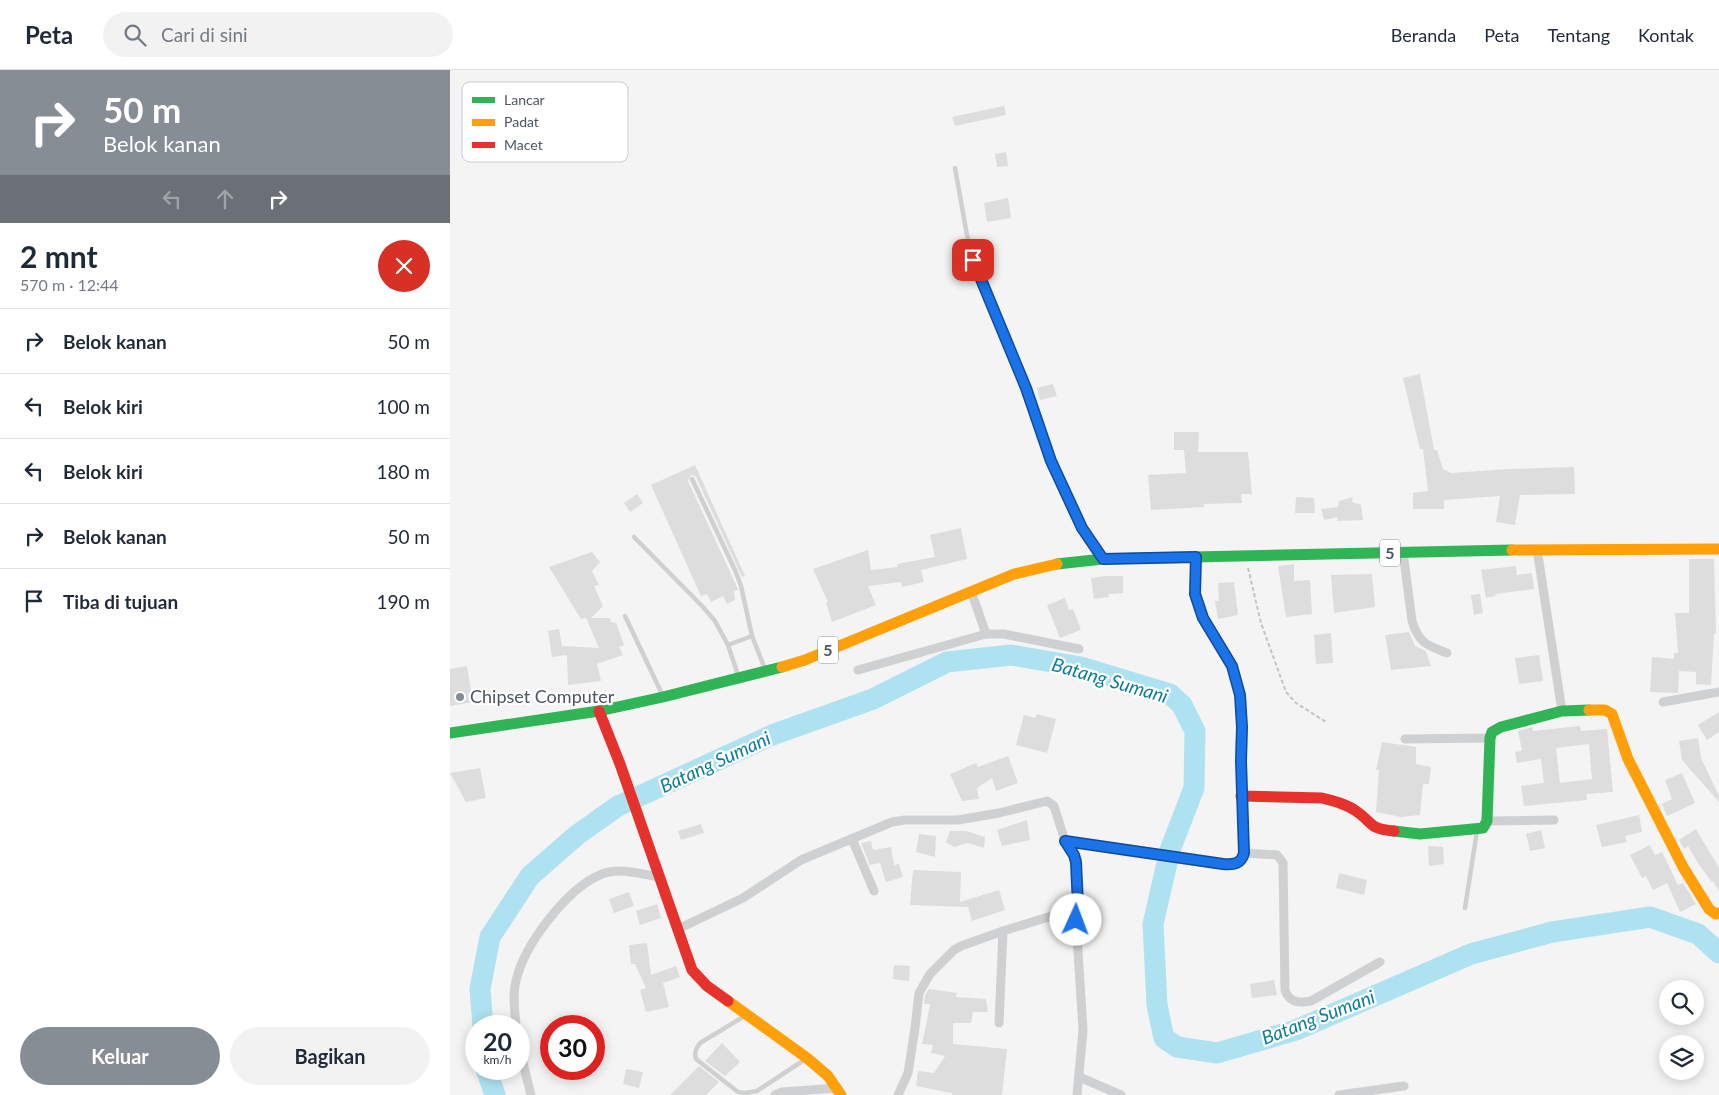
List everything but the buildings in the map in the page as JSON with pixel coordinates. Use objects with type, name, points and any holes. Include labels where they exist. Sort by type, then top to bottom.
[{"type":"main road","name":"5","points":[[599,711],[664,698],[805,660],[1014,574],[1062,563],[1103,559],[1403,552],[1719,548]]},
{"type":"main road","points":[[1241,796],[1322,798],[1335,801],[1356,811],[1375,828],[1380,830],[1420,834],[1483,828],[1487,821],[1490,738],[1492,732],[1496,729],[1562,711],[1606,710],[1612,714],[1628,759],[1683,867],[1709,908],[1718,915]]},
{"type":"main road","points":[[450,733],[599,711],[620,764],[678,929],[687,961],[692,970],[699,979],[807,1058],[828,1076],[839,1092]]},
{"type":"street","points":[[1537,550],[1562,711]]},
{"type":"street","points":[[1403,552],[1415,631],[1419,639],[1426,645],[1447,653]]},
{"type":"street","points":[[1065,841],[1231,865],[1242,860],[1244,853],[1241,796],[1242,727],[1240,695],[1232,666],[1203,618],[1195,594],[1196,557]]},
{"type":"street","points":[[971,591],[986,634]]},
{"type":"street","points":[[858,670],[986,634],[1004,634],[1079,649]]},
{"type":"street","points":[[1662,702],[1719,692]]},
{"type":"street","points":[[1405,739],[1490,738]]},
{"type":"street","points":[[678,929],[743,898],[801,860],[898,821],[958,820],[1047,801],[1054,806],[1065,841],[1076,862],[1078,905],[1076,912],[1082,1030],[1077,1095]]},
{"type":"street","points":[[1487,821],[1554,820]]},
{"type":"street","points":[[852,839],[874,891]]},
{"type":"street","points":[[1244,853],[1277,855],[1283,863],[1285,990],[1287,997],[1292,1001],[1303,1003],[1311,1001],[1380,962]]},
{"type":"street","points":[[515,1015],[516,981],[524,958],[553,912],[591,880],[603,874],[628,872],[659,877]]},
{"type":"street","points":[[898,1095],[908,1073],[919,993],[926,978],[956,948],[1003,930],[1058,914],[1076,912]]},
{"type":"street","points":[[999,1023],[1003,930]]},
{"type":"street","points":[[1079,1077],[1121,1095]]},
{"type":"street","points":[[527,1080],[531,1095]]},
{"type":"street","points":[[1339,1095],[1404,1086]]},
{"type":"street","points":[[775,1095],[782,1092],[839,1092]]},
{"type":"lane","points":[[955,168],[973,260],[1026,388],[1051,461],[1082,528],[1103,559]]},
{"type":"lane","points":[[692,479],[735,570],[741,586],[752,636],[766,672]]},
{"type":"lane","points":[[634,537],[716,621],[728,645],[740,679]]},
{"type":"lane","points":[[625,616],[664,698]]},
{"type":"lane","points":[[728,645],[752,636]]},
{"type":"lane","points":[[1465,908],[1478,829]]},
{"type":"lane","points":[[747,1014],[700,1043],[696,1048],[696,1060],[738,1092],[745,1093],[756,1091],[807,1058]]},
{"type":"path","points":[[1245,556],[1261,623],[1286,692],[1296,703],[1326,722]]},
{"type":"waterway","name":"Batang Sumani","points":[[482,1015],[480,989],[490,937],[530,876],[577,835],[618,806],[772,735],[873,699],[947,662],[1011,655],[1081,667],[1170,694],[1182,705],[1195,731],[1194,788],[1170,850],[1153,924],[1157,1005],[1164,1038],[1177,1047],[1217,1053],[1296,1030],[1471,954],[1552,932],[1650,917],[1698,934],[1719,953]]},
{"type":"waterway","name":"Batang Sumani","points":[[490,1080],[495,1095]]},
{"type":"traffic: fast","points":[[1057,564],[1103,559],[1512,550]]},
{"type":"traffic: fast","points":[[450,733],[599,711],[782,667]]},
{"type":"traffic: fast","points":[[1394,831],[1420,834],[1483,828],[1487,821],[1490,738],[1492,732],[1501,727],[1562,711],[1589,710]]},
{"type":"traffic: slow","points":[[1512,550],[1719,549]]},
{"type":"traffic: slow","points":[[782,667],[805,660],[1014,574],[1057,564]]},
{"type":"traffic: slow","points":[[1589,710],[1605,710],[1612,714],[1628,759],[1683,867],[1709,909],[1716,914],[1719,913]]},
{"type":"traffic: slow","points":[[728,1001],[807,1058],[828,1076],[841,1095]]},
{"type":"traffic: jam","points":[[599,711],[620,764],[692,970],[707,986],[728,1001]]},
{"type":"traffic: jam","points":[[1241,796],[1322,798],[1340,803],[1352,809],[1375,827],[1394,831]]},
{"type":"place","name":"Chipset Computer","points":[[460,697]]},
{"type":"route","points":[[973,260],[1016,362],[1051,461],[1082,528],[1103,559],[1196,557],[1195,594],[1203,618],[1232,666],[1240,695],[1242,727],[1240,743],[1241,796],[1244,853],[1242,860],[1231,865],[1065,841],[1076,862],[1078,905],[1076,920]]}]
